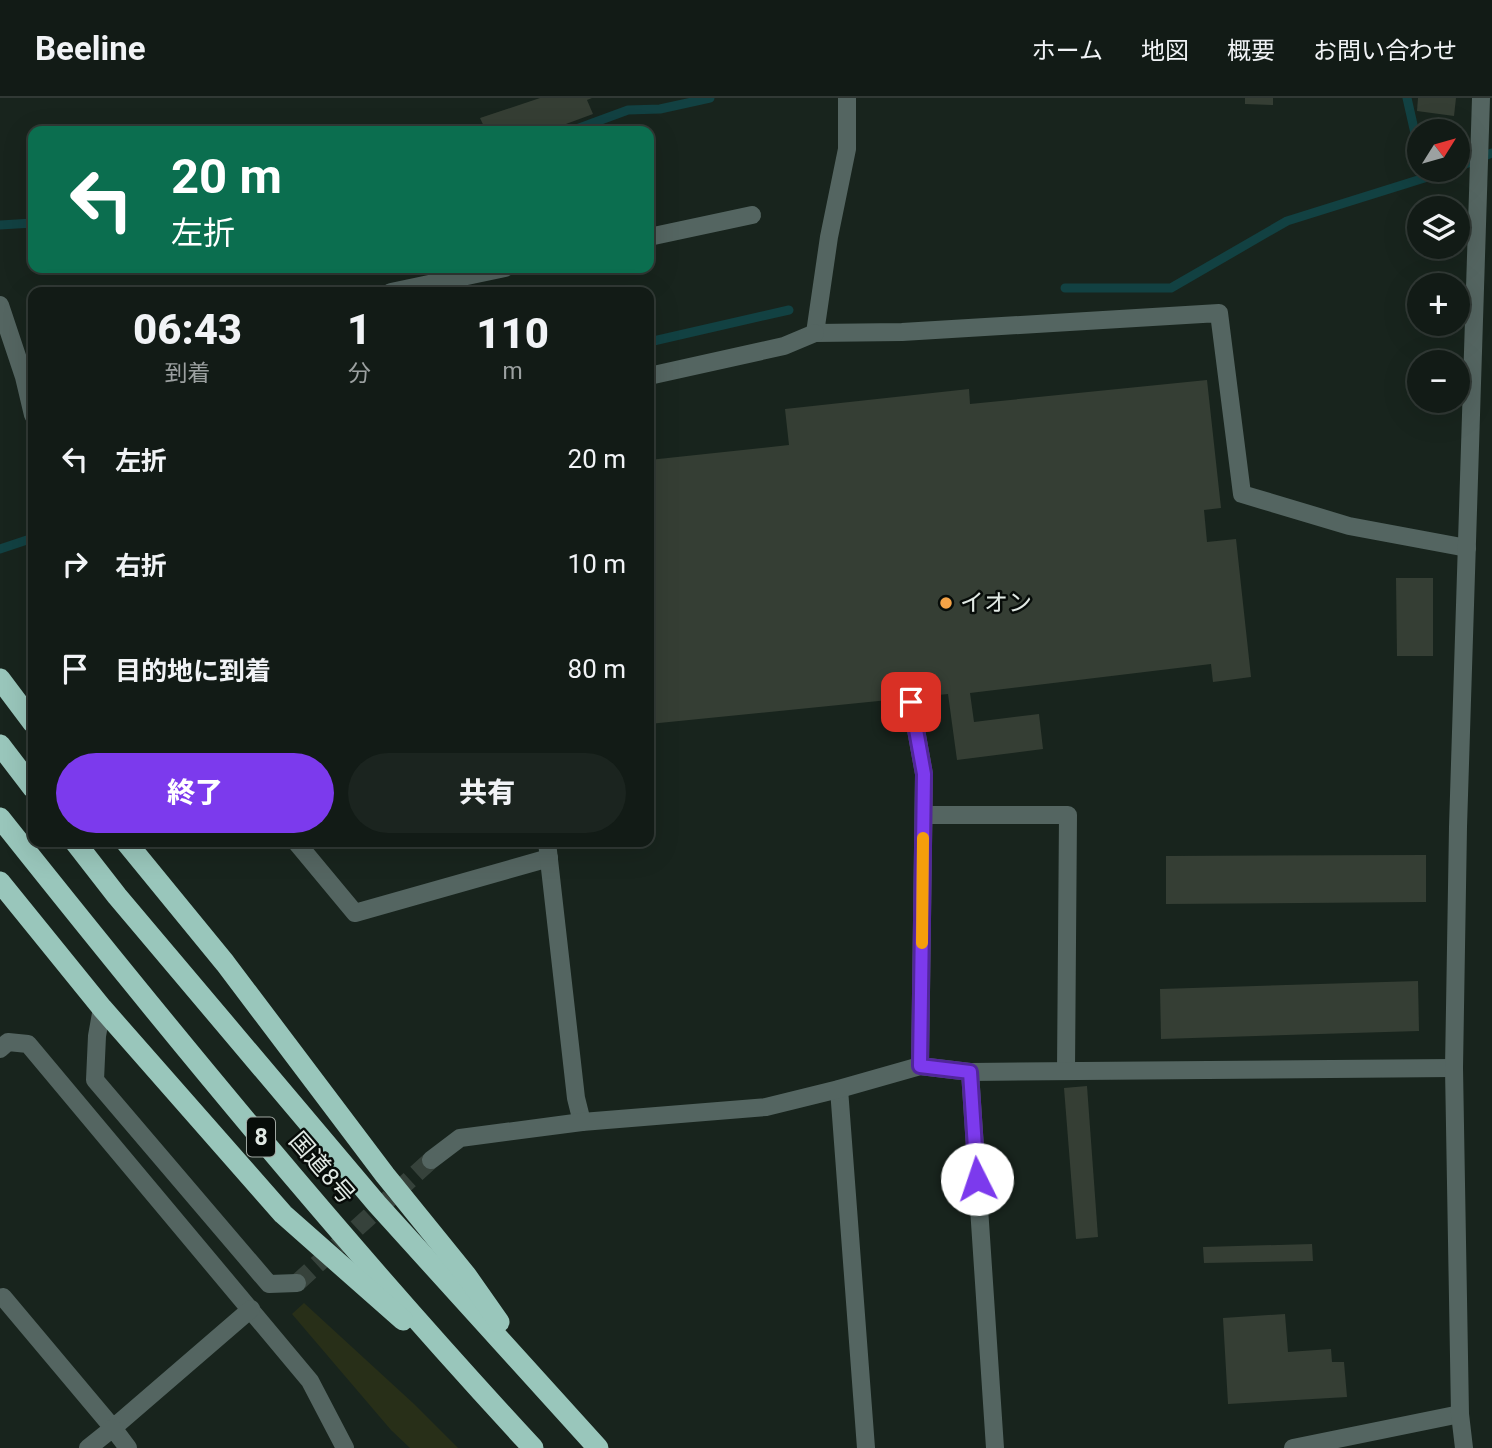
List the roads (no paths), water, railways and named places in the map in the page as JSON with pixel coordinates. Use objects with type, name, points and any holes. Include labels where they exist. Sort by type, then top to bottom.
[{"type":"highway","points":[[0,679],[25,704]]},
{"type":"highway","points":[[0,745],[28,781]]},
{"type":"highway","name":"国道8号","points":[[0,818],[183,1046],[463,1372],[533,1448]]},
{"type":"highway","name":"国道8号","points":[[79,847],[377,1204],[598,1448]]},
{"type":"highway","name":"8","points":[[130,847],[225,963],[385,1175],[466,1275],[560,1406]]},
{"type":"highway","name":"8","points":[[0,882],[102,1008],[283,1214],[463,1372]]},
{"type":"street","points":[[815,333],[829,237],[847,149],[847,98]]},
{"type":"street","points":[[1464,1448],[1460,1414],[1454,1068],[1481,98]]},
{"type":"street","points":[[654,236],[752,215]]},
{"type":"street","points":[[415,287],[481,273]]},
{"type":"street","points":[[0,304],[28,374]]},
{"type":"street","points":[[654,375],[784,346],[815,333],[902,332],[1219,313],[1242,494],[1349,527],[1467,548]]},
{"type":"street","points":[[911,702],[924,774],[920,1066]]},
{"type":"street","points":[[924,816],[1068,815],[1066,1070]]},
{"type":"street","points":[[300,847],[355,913],[548,850],[576,1098],[582,1122]]},
{"type":"street","points":[[102,1008],[97,1036],[95,1080],[269,1284],[297,1283]]},
{"type":"street","points":[[0,1049],[8,1042],[28,1044],[310,1381],[345,1448]]},
{"type":"street","points":[[431,1160],[460,1138],[582,1122],[766,1107],[839,1090],[920,1066],[970,1072],[1454,1068]]},
{"type":"street","points":[[970,1072],[995,1448]]},
{"type":"street","points":[[839,1090],[866,1448]]},
{"type":"street","points":[[1,1296],[128,1448]]},
{"type":"street","points":[[88,1448],[251,1309]]},
{"type":"street","points":[[1293,1448],[1460,1414]]},
{"type":"waterway","points":[[585,126],[628,110],[660,109],[710,98]]},
{"type":"waterway","points":[[1407,98],[1412,119]]},
{"type":"waterway","points":[[1470,162],[1492,153]]},
{"type":"waterway","points":[[1065,288],[1171,288],[1287,221],[1412,182]]},
{"type":"waterway","points":[[0,225],[28,223]]},
{"type":"waterway","points":[[654,341],[789,310]]},
{"type":"waterway","points":[[0,549],[28,540]]},
{"type":"tunnel","points":[[297,1283],[431,1160]]},
{"type":"place","name":"イオン","points":[[946,603]]}]
